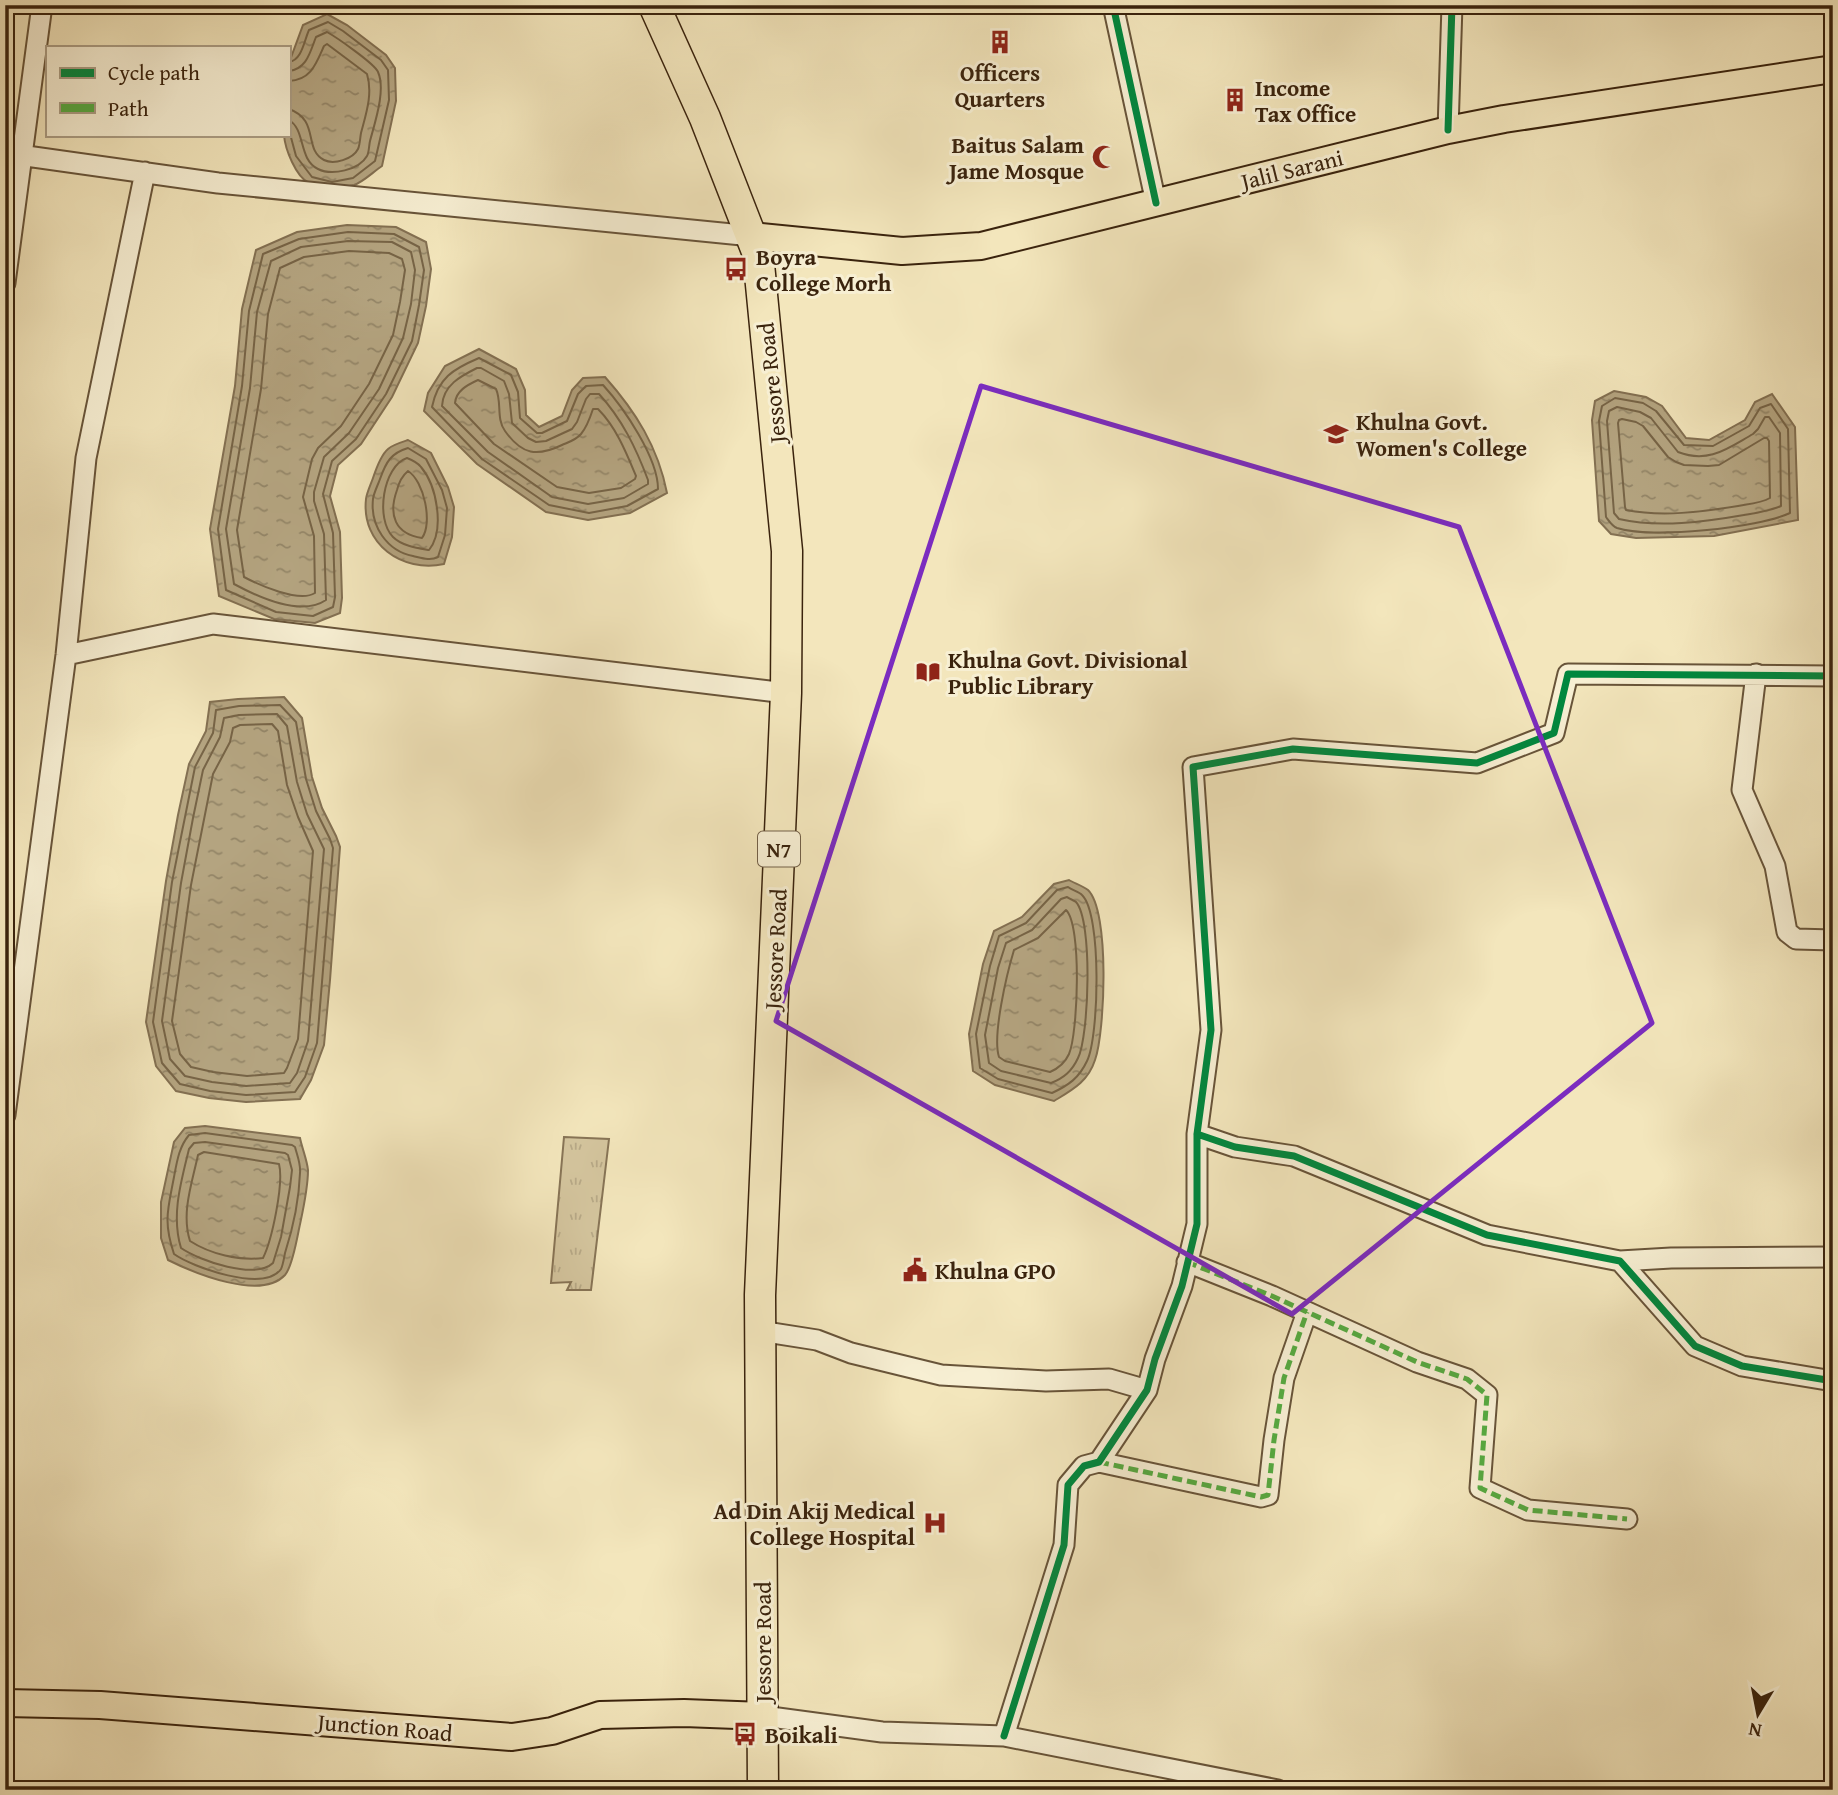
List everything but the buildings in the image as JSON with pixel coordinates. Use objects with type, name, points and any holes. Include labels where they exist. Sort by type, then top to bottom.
[{"type":"highway","name":"Jessore Road","points":[[654,5],[705,118],[755,245],[787,551],[786,693],[761,1268],[763,1790]]},
{"type":"main road","name":"Jalil Sarani","points":[[755,245],[902,251],[981,246],[1448,130],[1504,119],[1833,69]]},
{"type":"main road","name":"Jalil Sarani","points":[[755,245],[896,268],[979,263],[1508,132],[1833,83]]},
{"type":"main road","name":"Junction Road","points":[[5,1703],[100,1705],[512,1737],[552,1731],[600,1715],[684,1713],[763,1716]]},
{"type":"street","points":[[5,283],[14,154],[42,5]]},
{"type":"street","points":[[1113,5],[1156,203]]},
{"type":"street","points":[[1448,130],[1452,5]]},
{"type":"street","points":[[14,154],[218,183],[755,245]]},
{"type":"street","points":[[5,1115],[66,655],[86,458],[145,172]]},
{"type":"street","points":[[66,655],[213,624],[786,693]]},
{"type":"street","points":[[1099,1462],[1147,1390],[1155,1359],[1182,1286],[1196,1224],[1197,1135],[1211,1030],[1194,767],[1293,749],[1477,764],[1554,733],[1568,674],[1833,676]]},
{"type":"street","points":[[1756,674],[1742,790],[1775,866],[1787,932],[1796,939],[1833,940]]},
{"type":"street","points":[[1197,1135],[1235,1147],[1294,1156],[1487,1235],[1620,1261],[1833,1257]]},
{"type":"street","points":[[1620,1261],[1695,1346],[1742,1366],[1833,1381]]},
{"type":"street","points":[[1187,1262],[1417,1362],[1467,1379],[1487,1395],[1480,1488],[1528,1510],[1627,1519]]},
{"type":"street","points":[[1004,1736],[1064,1545],[1068,1485],[1084,1466],[1099,1462],[1261,1497],[1268,1495],[1284,1378],[1307,1312]]},
{"type":"street","points":[[760,1331],[817,1340],[851,1353],[941,1376],[1046,1381],[1108,1379],[1147,1390]]},
{"type":"street","points":[[763,1716],[882,1732],[1004,1736],[1248,1787],[1278,1790]]},
{"type":"highlighted area","points":[[981,386],[1459,527],[1652,1023],[1292,1314],[776,1021]]},
{"type":"green space","points":[[564,1137],[609,1139],[591,1290],[567,1290],[571,1282],[551,1283]]},
{"type":"water","points":[[327,14],[347,25],[386,55],[395,68],[396,101],[382,166],[357,184],[325,188],[309,183],[300,175],[286,148],[284,136],[290,136],[290,60],[303,25]]},
{"type":"water","points":[[347,225],[396,227],[426,242],[431,269],[426,306],[418,343],[392,397],[361,444],[338,465],[330,496],[340,532],[340,613],[315,623],[274,619],[219,596],[210,529],[235,386],[242,309],[256,250],[297,232]]},
{"type":"water","points":[[479,349],[516,369],[525,390],[526,415],[539,427],[562,416],[572,390],[583,378],[605,377],[627,403],[652,445],[667,493],[630,513],[588,520],[546,512],[477,464],[424,411],[428,393],[445,366]]},
{"type":"water","points":[[1614,391],[1646,397],[1662,406],[1686,438],[1709,440],[1745,420],[1755,402],[1772,394],[1795,427],[1798,520],[1714,536],[1636,538],[1611,534],[1599,521],[1592,420],[1595,401]]},
{"type":"water","points":[[408,440],[431,453],[448,487],[454,507],[452,537],[444,564],[428,566],[400,559],[377,542],[370,529],[366,515],[366,499],[377,466],[388,449]]},
{"type":"water","points":[[284,697],[302,718],[312,777],[322,808],[340,847],[324,1045],[311,1080],[300,1099],[246,1102],[176,1091],[156,1066],[146,1022],[166,881],[189,764],[206,731],[210,702]]},
{"type":"water","points":[[1069,880],[1088,890],[1095,902],[1103,946],[1103,999],[1098,1046],[1092,1068],[1079,1085],[1054,1101],[995,1085],[973,1071],[969,1034],[983,964],[994,931],[1022,917],[1054,884]]},
{"type":"water","points":[[205,1126],[300,1138],[308,1170],[305,1200],[290,1266],[285,1275],[274,1282],[244,1285],[227,1282],[168,1260],[161,1238],[161,1202],[174,1142],[185,1128]]},
{"type":"marked path","points":[[1187,1262],[1272,1296],[1417,1362],[1467,1379],[1487,1395],[1480,1488],[1528,1510],[1627,1519]]},
{"type":"marked path","points":[[1099,1462],[1261,1497],[1268,1495],[1284,1378],[1307,1312]]},
{"type":"cycle path","points":[[1113,5],[1156,203]]},
{"type":"cycle path","points":[[1448,130],[1452,5]]},
{"type":"cycle path","points":[[1004,1736],[1064,1545],[1068,1485],[1084,1466],[1099,1462],[1147,1390],[1155,1359],[1182,1286],[1197,1224],[1197,1134],[1211,1030],[1193,767],[1293,749],[1477,763],[1554,733],[1568,674],[1833,676]]},
{"type":"cycle path","points":[[1197,1134],[1235,1147],[1294,1156],[1487,1235],[1620,1261],[1695,1346],[1742,1366],[1833,1381]]},
{"type":"place","name":"Officers Quarters","points":[[1000,42]]},
{"type":"place","name":"Income Tax Office","points":[[1235,100]]},
{"type":"place","name":"Baitus Salam Jame Mosque","points":[[1104,157]]},
{"type":"place","name":"Boyra College Morh","points":[[736,269]]},
{"type":"place","name":"Khulna Govt. Women's College","points":[[1336,434]]},
{"type":"place","name":"Khulna Govt. Divisional Public Library","points":[[928,672]]},
{"type":"place","name":"Khulna GPO","points":[[915,1270]]},
{"type":"place","name":"Ad Din Akij Medical College Hospital","points":[[935,1523]]},
{"type":"place","name":"Boikali","points":[[745,1734]]}]
